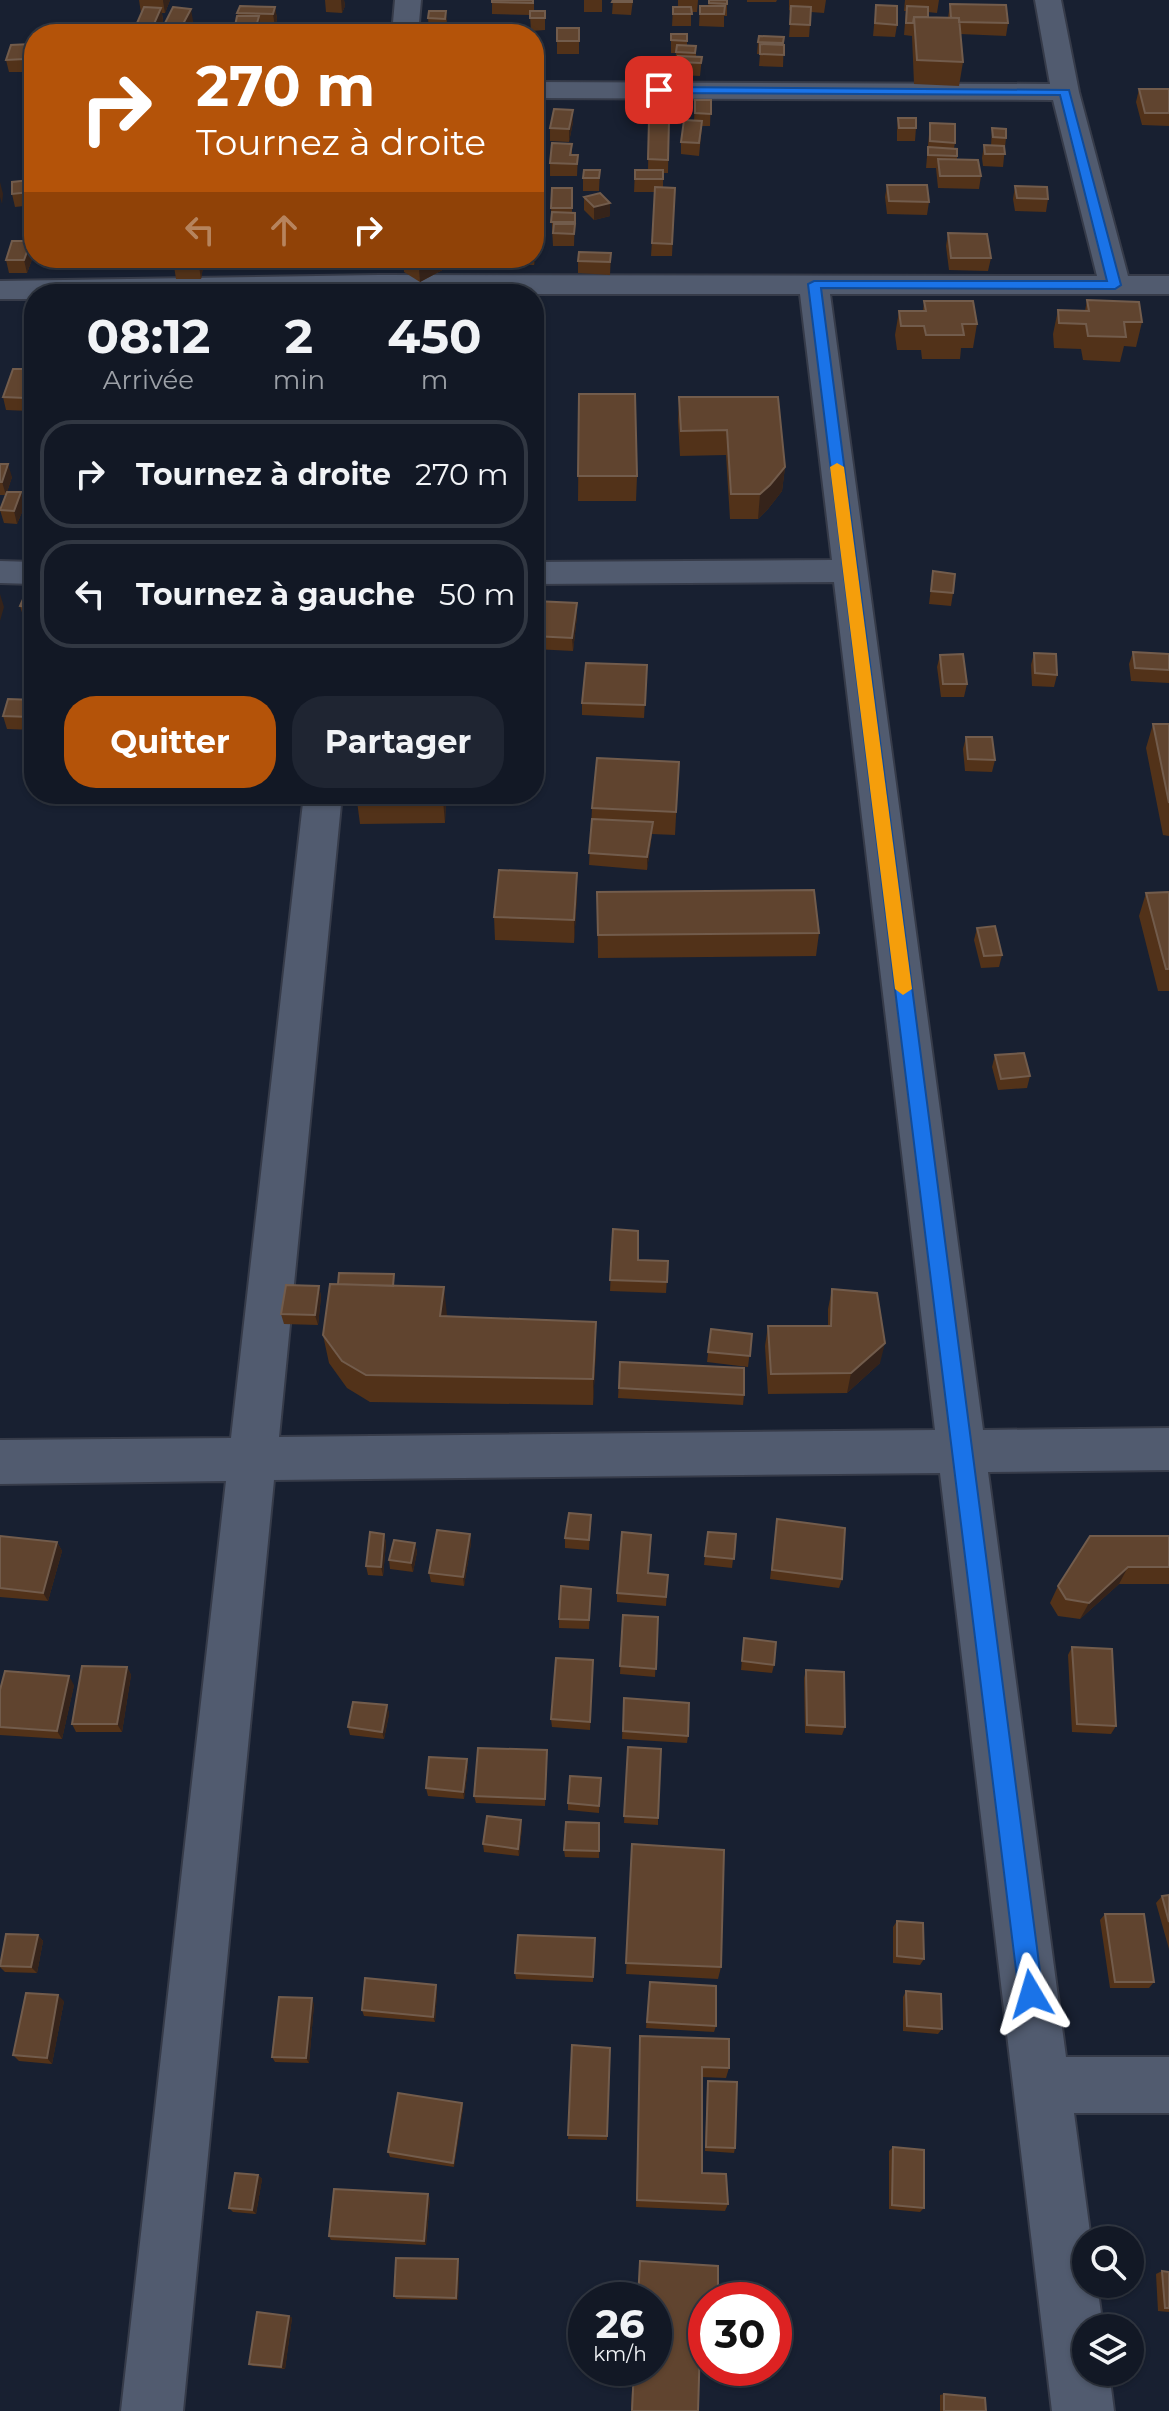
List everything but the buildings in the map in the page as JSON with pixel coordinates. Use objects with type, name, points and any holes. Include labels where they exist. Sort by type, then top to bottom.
[{"type":"street","points":[[406,24],[408,0]]},
{"type":"street","points":[[1048,0],[1065,92],[1115,285]]},
{"type":"street","points":[[544,90],[1065,92]]},
{"type":"street","points":[[207,284],[380,279],[1169,285]]},
{"type":"street","points":[[814,284],[1083,2411]]},
{"type":"street","points":[[0,290],[24,289]]},
{"type":"street","points":[[544,573],[850,571]]},
{"type":"street","points":[[0,572],[24,573]]},
{"type":"street","points":[[152,2411],[322,804]]},
{"type":"street","points":[[0,1462],[1169,1449]]},
{"type":"street","points":[[1042,2085],[1169,2085]]},
{"type":"slow traffic","points":[[837,467],[903,989]]},
{"type":"route","points":[[659,90],[1065,92],[1115,285],[814,284],[1031,1994]]}]
